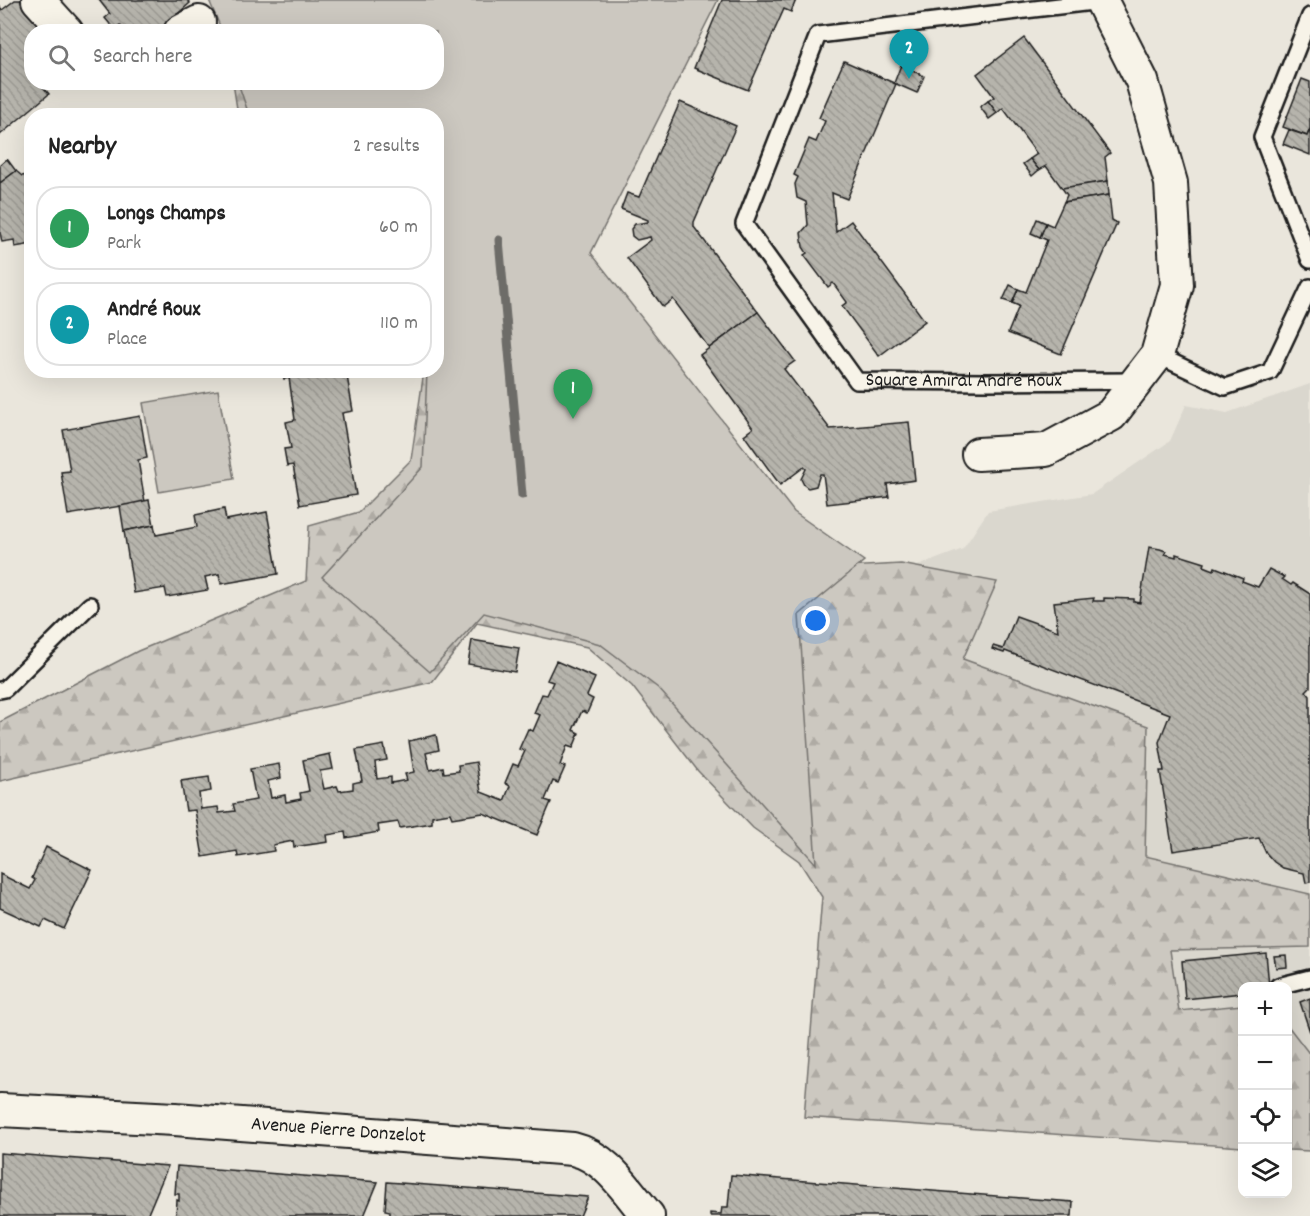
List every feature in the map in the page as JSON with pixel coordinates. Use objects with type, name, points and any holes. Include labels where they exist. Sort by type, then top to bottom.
[{"type":"street","points":[[38,0],[60,24]]},
{"type":"street","name":"Square Amiral André Roux","points":[[978,453],[1046,450],[1111,415],[1157,355],[1177,285],[1171,183],[1142,81],[1101,0]]},
{"type":"street","name":"Avenue Pierre Donzelot","points":[[0,1110],[175,1119],[573,1149],[602,1162],[648,1216]]},
{"type":"lane","name":"Square Amiral André Roux","points":[[1101,0],[818,35],[744,224],[857,381],[1139,381]]},
{"type":"lane","points":[[1310,16],[1262,137],[1310,260]]},
{"type":"lane","points":[[1157,355],[1224,387],[1270,372],[1310,287]]},
{"type":"lane","points":[[0,690],[5,689],[90,605]]},
{"type":"lane","points":[[1292,982],[1310,978]]},
{"type":"shaded area","points":[[1310,384],[1310,1134],[1292,1132],[1292,982],[1238,982],[1238,1124],[844,594],[963,549],[988,511],[1092,494],[1170,441],[1186,405],[1227,413]]},
{"type":"green space","points":[[209,0],[718,0],[591,253],[794,512],[864,561],[799,615],[816,864],[658,688],[600,644],[484,613],[430,672],[322,577],[423,467],[427,378],[444,378],[444,108],[247,108],[240,90],[444,90],[444,24],[219,24]]},
{"type":"green space","points":[[712,0],[666,104],[560,220],[829,568],[901,564],[997,582],[963,659],[1148,726],[1145,856],[1310,894],[1310,947],[1170,950],[1179,1011],[1238,1005],[1238,1147],[804,1117],[822,897],[799,861],[753,828],[698,771],[632,686],[587,647],[477,623],[432,682],[0,781],[0,722],[138,651],[306,581],[309,526],[359,512],[411,460],[423,378],[444,378],[444,108],[237,108],[234,90],[444,90],[444,80]]},
{"type":"green space","points":[[218,390],[234,479],[159,492],[143,403]]},
{"type":"green space","points":[[1292,1031],[1310,1052],[1310,1151],[1292,1150]]},
{"type":"building","points":[[15,0],[21,0],[41,24],[24,24],[24,90],[46,90],[49,94],[32,108],[24,108],[24,115],[0,135],[0,7],[2,10]]},
{"type":"building","points":[[99,0],[187,0],[190,3],[166,24],[110,24],[105,18],[110,14]]},
{"type":"building","points":[[722,0],[796,0],[791,12],[784,9],[748,90],[694,68]]},
{"type":"building","points":[[1024,38],[1110,153],[1105,157],[1108,181],[1062,188],[1046,166],[1039,170],[1030,159],[1037,154],[1003,108],[997,113],[988,101],[994,97],[977,74]]},
{"type":"building","points":[[844,61],[896,84],[847,199],[832,193],[836,232],[851,221],[925,321],[879,356],[842,306],[847,302],[833,283],[828,287],[804,255],[807,253],[803,247],[801,233],[808,225],[806,202],[797,198],[795,184],[798,177],[794,175],[809,139],[816,142],[825,121],[819,118]]},
{"type":"building","points":[[901,65],[924,76],[917,93],[894,83]]},
{"type":"building","points":[[1302,79],[1310,82],[1310,129],[1307,136],[1283,127]]},
{"type":"building","points":[[988,101],[997,113],[989,119],[980,107]]},
{"type":"building","points":[[680,102],[736,126],[694,222],[694,227],[758,312],[709,348],[673,299],[663,307],[627,258],[651,240],[650,237],[637,240],[632,236],[631,229],[635,224],[648,222],[648,220],[621,209],[627,193],[639,197]]},
{"type":"building","points":[[1310,129],[1310,155],[1283,144],[1289,130],[1307,136]]},
{"type":"building","points":[[7,159],[16,171],[0,183],[0,165]]},
{"type":"building","points":[[1030,159],[1039,170],[1032,176],[1023,164]]},
{"type":"building","points":[[16,171],[24,176],[24,245],[15,247],[14,240],[2,242],[0,183]]},
{"type":"building","points":[[1108,181],[1109,195],[1064,202],[1067,195],[1062,188]]},
{"type":"building","points":[[1109,195],[1112,220],[1117,223],[1061,354],[1008,333],[1019,306],[1012,303],[1018,289],[1026,292],[1047,240],[1040,237],[1046,223],[1053,226],[1064,202]]},
{"type":"building","points":[[1037,219],[1046,223],[1040,237],[1031,233]]},
{"type":"building","points":[[1010,285],[1018,289],[1012,303],[1003,300]]},
{"type":"building","points":[[758,312],[795,361],[784,369],[830,429],[909,422],[915,480],[887,484],[889,497],[827,504],[823,474],[820,474],[816,486],[808,488],[801,479],[806,469],[804,467],[780,485],[744,435],[753,428],[700,355]]},
{"type":"building","points":[[289,378],[347,378],[353,411],[342,413],[356,495],[300,505],[293,465],[287,466],[284,449],[291,448],[286,422],[295,420]]},
{"type":"building","points":[[140,416],[147,458],[138,460],[145,502],[68,515],[61,472],[70,471],[63,430]]},
{"type":"building","points":[[149,500],[154,525],[124,531],[120,506]]},
{"type":"building","points":[[224,509],[226,520],[267,512],[278,574],[221,584],[219,574],[205,577],[208,590],[167,597],[165,588],[134,593],[124,531],[154,525],[156,535],[197,527],[195,515]]},
{"type":"building","points":[[1149,547],[1166,551],[1165,554],[1176,557],[1176,554],[1205,563],[1204,566],[1214,570],[1215,567],[1243,578],[1242,581],[1258,587],[1269,569],[1284,577],[1282,579],[1291,585],[1293,583],[1310,594],[1310,687],[1306,691],[1310,696],[1310,882],[1306,883],[1304,873],[1283,868],[1274,862],[1266,853],[1259,838],[1173,851],[1160,771],[1164,771],[1159,742],[1170,714],[1005,651],[1004,653],[992,649],[993,646],[1003,649],[1016,616],[1058,631],[1054,602],[1094,598],[1093,601],[1104,601],[1104,598],[1134,599],[1134,602],[1140,603]]},
{"type":"building","points":[[472,640],[519,648],[515,672],[468,664]]},
{"type":"building","points":[[556,661],[595,678],[587,696],[593,699],[587,713],[582,711],[573,730],[579,733],[573,748],[567,746],[560,765],[565,767],[558,783],[553,781],[545,800],[551,802],[537,835],[483,813],[452,818],[450,813],[432,816],[432,823],[400,828],[398,822],[378,825],[379,832],[346,838],[345,832],[327,835],[328,842],[294,847],[293,841],[273,845],[274,851],[238,857],[237,851],[203,857],[195,810],[186,811],[181,781],[209,777],[211,791],[199,793],[201,809],[218,807],[219,813],[235,811],[233,804],[256,800],[250,769],[279,764],[281,778],[268,781],[271,798],[285,795],[286,802],[301,799],[300,793],[309,791],[303,760],[330,754],[333,769],[320,771],[324,789],[337,786],[339,791],[353,789],[353,783],[362,781],[356,750],[384,745],[387,760],[375,762],[377,779],[391,777],[391,783],[407,780],[405,774],[414,772],[409,741],[436,735],[439,750],[426,753],[430,770],[443,767],[444,773],[459,771],[458,765],[476,762],[481,792],[504,801],[510,786],[505,783],[513,764],[518,766],[525,751],[519,749],[528,729],[533,731],[540,715],[534,713],[542,694],[547,695],[553,682],[547,680]]},
{"type":"building","points":[[46,847],[92,870],[64,929],[45,920],[41,927],[0,908],[0,874],[30,889],[35,880],[32,878]]},
{"type":"building","points":[[1266,953],[1269,982],[1238,982],[1238,993],[1185,999],[1182,961]]},
{"type":"building","points":[[1286,955],[1287,967],[1276,968],[1274,956]]},
{"type":"building","points":[[1310,998],[1310,1032],[1300,1002]]},
{"type":"building","points":[[0,1153],[168,1166],[147,1216],[0,1216]]},
{"type":"building","points":[[177,1166],[378,1182],[364,1216],[176,1216],[177,1200],[179,1201],[179,1194],[175,1194]]},
{"type":"building","points":[[731,1175],[1073,1202],[1072,1216],[710,1216],[710,1213],[721,1214],[722,1207],[728,1207]]},
{"type":"building","points":[[387,1182],[588,1197],[580,1216],[390,1216],[390,1211],[385,1210]]},
{"type":"waterway","points":[[499,240],[522,495]]},
{"type":"place","name":"André Roux","points":[[909,79]]},
{"type":"place","name":"Longs Champs","points":[[573,419]]}]
